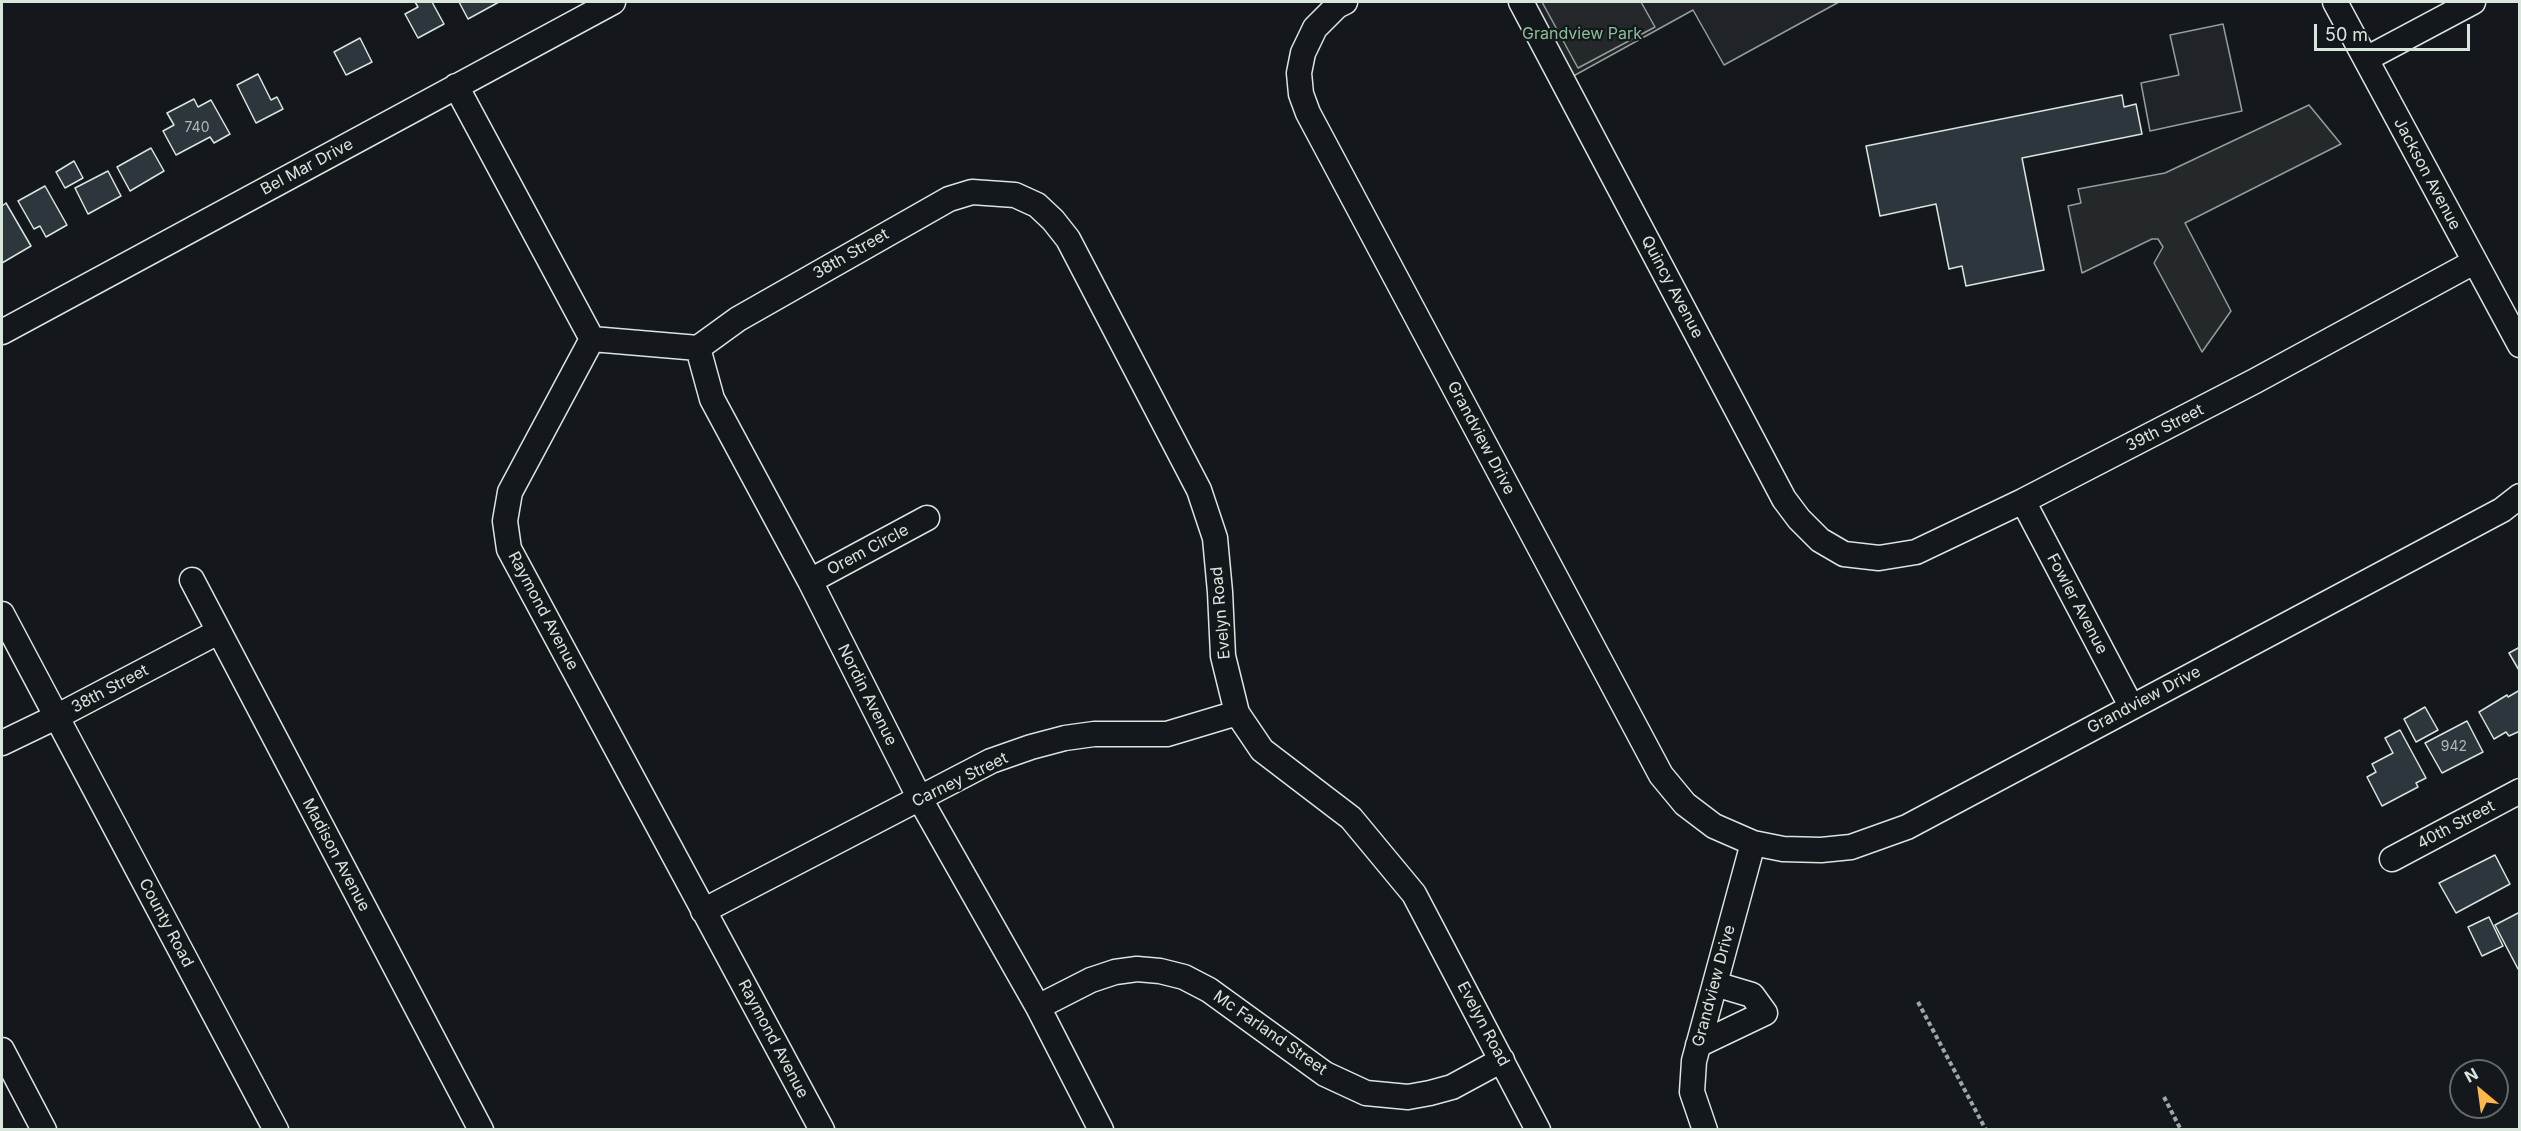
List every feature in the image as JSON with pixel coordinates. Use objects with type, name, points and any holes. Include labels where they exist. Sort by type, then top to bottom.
[{"type":"street","name":"Bel Mar Drive","points":[[2,332],[614,2]]},
{"type":"street","name":"Grandview Drive","points":[[1345,2],[1337,6],[1315,28],[1303,52],[1299,73],[1301,94],[1308,113],[1661,774],[1685,804],[1714,826],[1753,843],[1783,849],[1821,850],[1851,847],[1907,827],[2491,515],[2520,496]]},
{"type":"street","name":"Quincy Avenue","points":[[1521,2],[1784,498],[1799,519],[1820,540],[1844,554]]},
{"type":"street","name":"Jackson Avenue","points":[[2336,2],[2520,345]]},
{"type":"street","points":[[2366,59],[2474,2]]},
{"type":"street","points":[[456,86],[592,339],[698,348]]},
{"type":"street","name":"38th Street","points":[[698,348],[738,319],[950,199],[972,192],[1015,195]]},
{"type":"street","name":"Evelyn Road","points":[[1015,195],[1037,205],[1068,239],[1199,490],[1215,538],[1223,656],[1237,713],[1262,750],[1351,818],[1414,894],[1538,1130]]},
{"type":"street","name":"39th Street","points":[[1844,554],[1879,558],[1916,552],[2023,501],[2255,381],[2474,262]]},
{"type":"street","name":"Raymond Avenue","points":[[592,339],[510,492],[505,521],[509,549],[822,1130]]},
{"type":"street","name":"Nordin Avenue","points":[[698,348],[712,399],[810,581],[920,799],[1038,1008],[1101,1130]]},
{"type":"street","name":"Fowler Avenue","points":[[2023,501],[2132,706]]},
{"type":"street","name":"Orem Circle","points":[[810,581],[927,518]]},
{"type":"street","name":"Madison Avenue","points":[[192,580],[481,1130]]},
{"type":"street","points":[[2,614],[56,717]]},
{"type":"street","name":"38th Street","points":[[2,743],[218,632]]},
{"type":"street","name":"Carney Street","points":[[703,911],[992,761],[1031,747],[1094,734],[1167,734],[1237,713]]},
{"type":"street","name":"County Road","points":[[56,717],[276,1130]]},
{"type":"street","name":"40th Street","points":[[2392,859],[2519,793]]},
{"type":"street","name":"Grandview Drive","points":[[1705,1130],[1692,1092],[1694,1061],[1753,843]]},
{"type":"street","name":"Mc Farland Street","points":[[1038,1008],[1091,980],[1115,972],[1137,969],[1160,971],[1184,977],[1209,990],[1325,1074],[1366,1093],[1408,1097],[1430,1093],[1452,1087],[1502,1060]]},
{"type":"street","points":[[1698,1045],[1765,1013],[1752,995],[1715,984]]},
{"type":"street","points":[[2,1050],[44,1130]]},
{"type":"path","points":[[1918,1002],[1986,1130]]},
{"type":"path","points":[[2164,1097],[2181,1130]]},
{"type":"green space","name":"Grandview Park","points":[[1530,2],[1839,2],[1724,65],[1693,10],[1568,79]]},
{"type":"green space","points":[[2223,24],[2242,111],[2150,131],[2141,83],[2179,75],[2170,35]]},
{"type":"shaded area","points":[[1542,2],[1641,2],[1655,27],[1578,68]]},
{"type":"shaded area","points":[[2309,105],[2341,144],[2185,223],[2231,311],[2202,352],[2154,263],[2163,247],[2158,239],[2152,239],[2082,273],[2068,206],[2081,203],[2078,189],[2165,173]]},
{"type":"building","points":[[415,2],[432,2],[444,24],[418,38],[405,14],[418,7]]},
{"type":"building","points":[[459,2],[499,2],[468,19]]},
{"type":"building","points":[[360,38],[372,62],[346,75],[334,52]]},
{"type":"building","points":[[258,74],[271,100],[277,97],[283,109],[256,123],[237,85]]},
{"type":"building","points":[[2122,95],[2124,107],[2136,104],[2142,134],[2022,158],[2044,270],[1966,286],[1962,266],[1949,269],[1936,204],[1880,216],[1866,146]]},
{"type":"building","points":[[194,99],[198,107],[211,100],[230,134],[214,143],[210,137],[176,155],[163,131],[174,125],[167,113]]},
{"type":"building","points":[[151,148],[164,171],[130,191],[117,167]]},
{"type":"building","points":[[74,161],[83,178],[65,188],[56,172]]},
{"type":"building","points":[[108,171],[121,196],[88,214],[75,188]]},
{"type":"building","points":[[45,186],[67,225],[46,237],[40,226],[34,229],[18,201]]},
{"type":"building","points":[[6,203],[31,246],[2,263],[2,206]]},
{"type":"building","points":[[2520,647],[2520,672],[2509,653]]},
{"type":"building","points":[[2520,690],[2520,731],[2509,736],[2506,732],[2494,739],[2479,712]]},
{"type":"building","points":[[2425,707],[2438,730],[2416,742],[2404,719]]},
{"type":"building","points":[[2467,721],[2483,752],[2442,773],[2425,743]]},
{"type":"building","points":[[2400,730],[2426,778],[2416,783],[2418,787],[2382,806],[2367,777],[2376,772],[2372,764],[2393,753],[2385,738]]},
{"type":"building","points":[[2495,855],[2510,884],[2456,913],[2439,883]]},
{"type":"building","points":[[2520,912],[2520,968],[2518,969],[2495,925]]},
{"type":"building","points":[[2489,917],[2503,946],[2482,956],[2468,927]]}]
